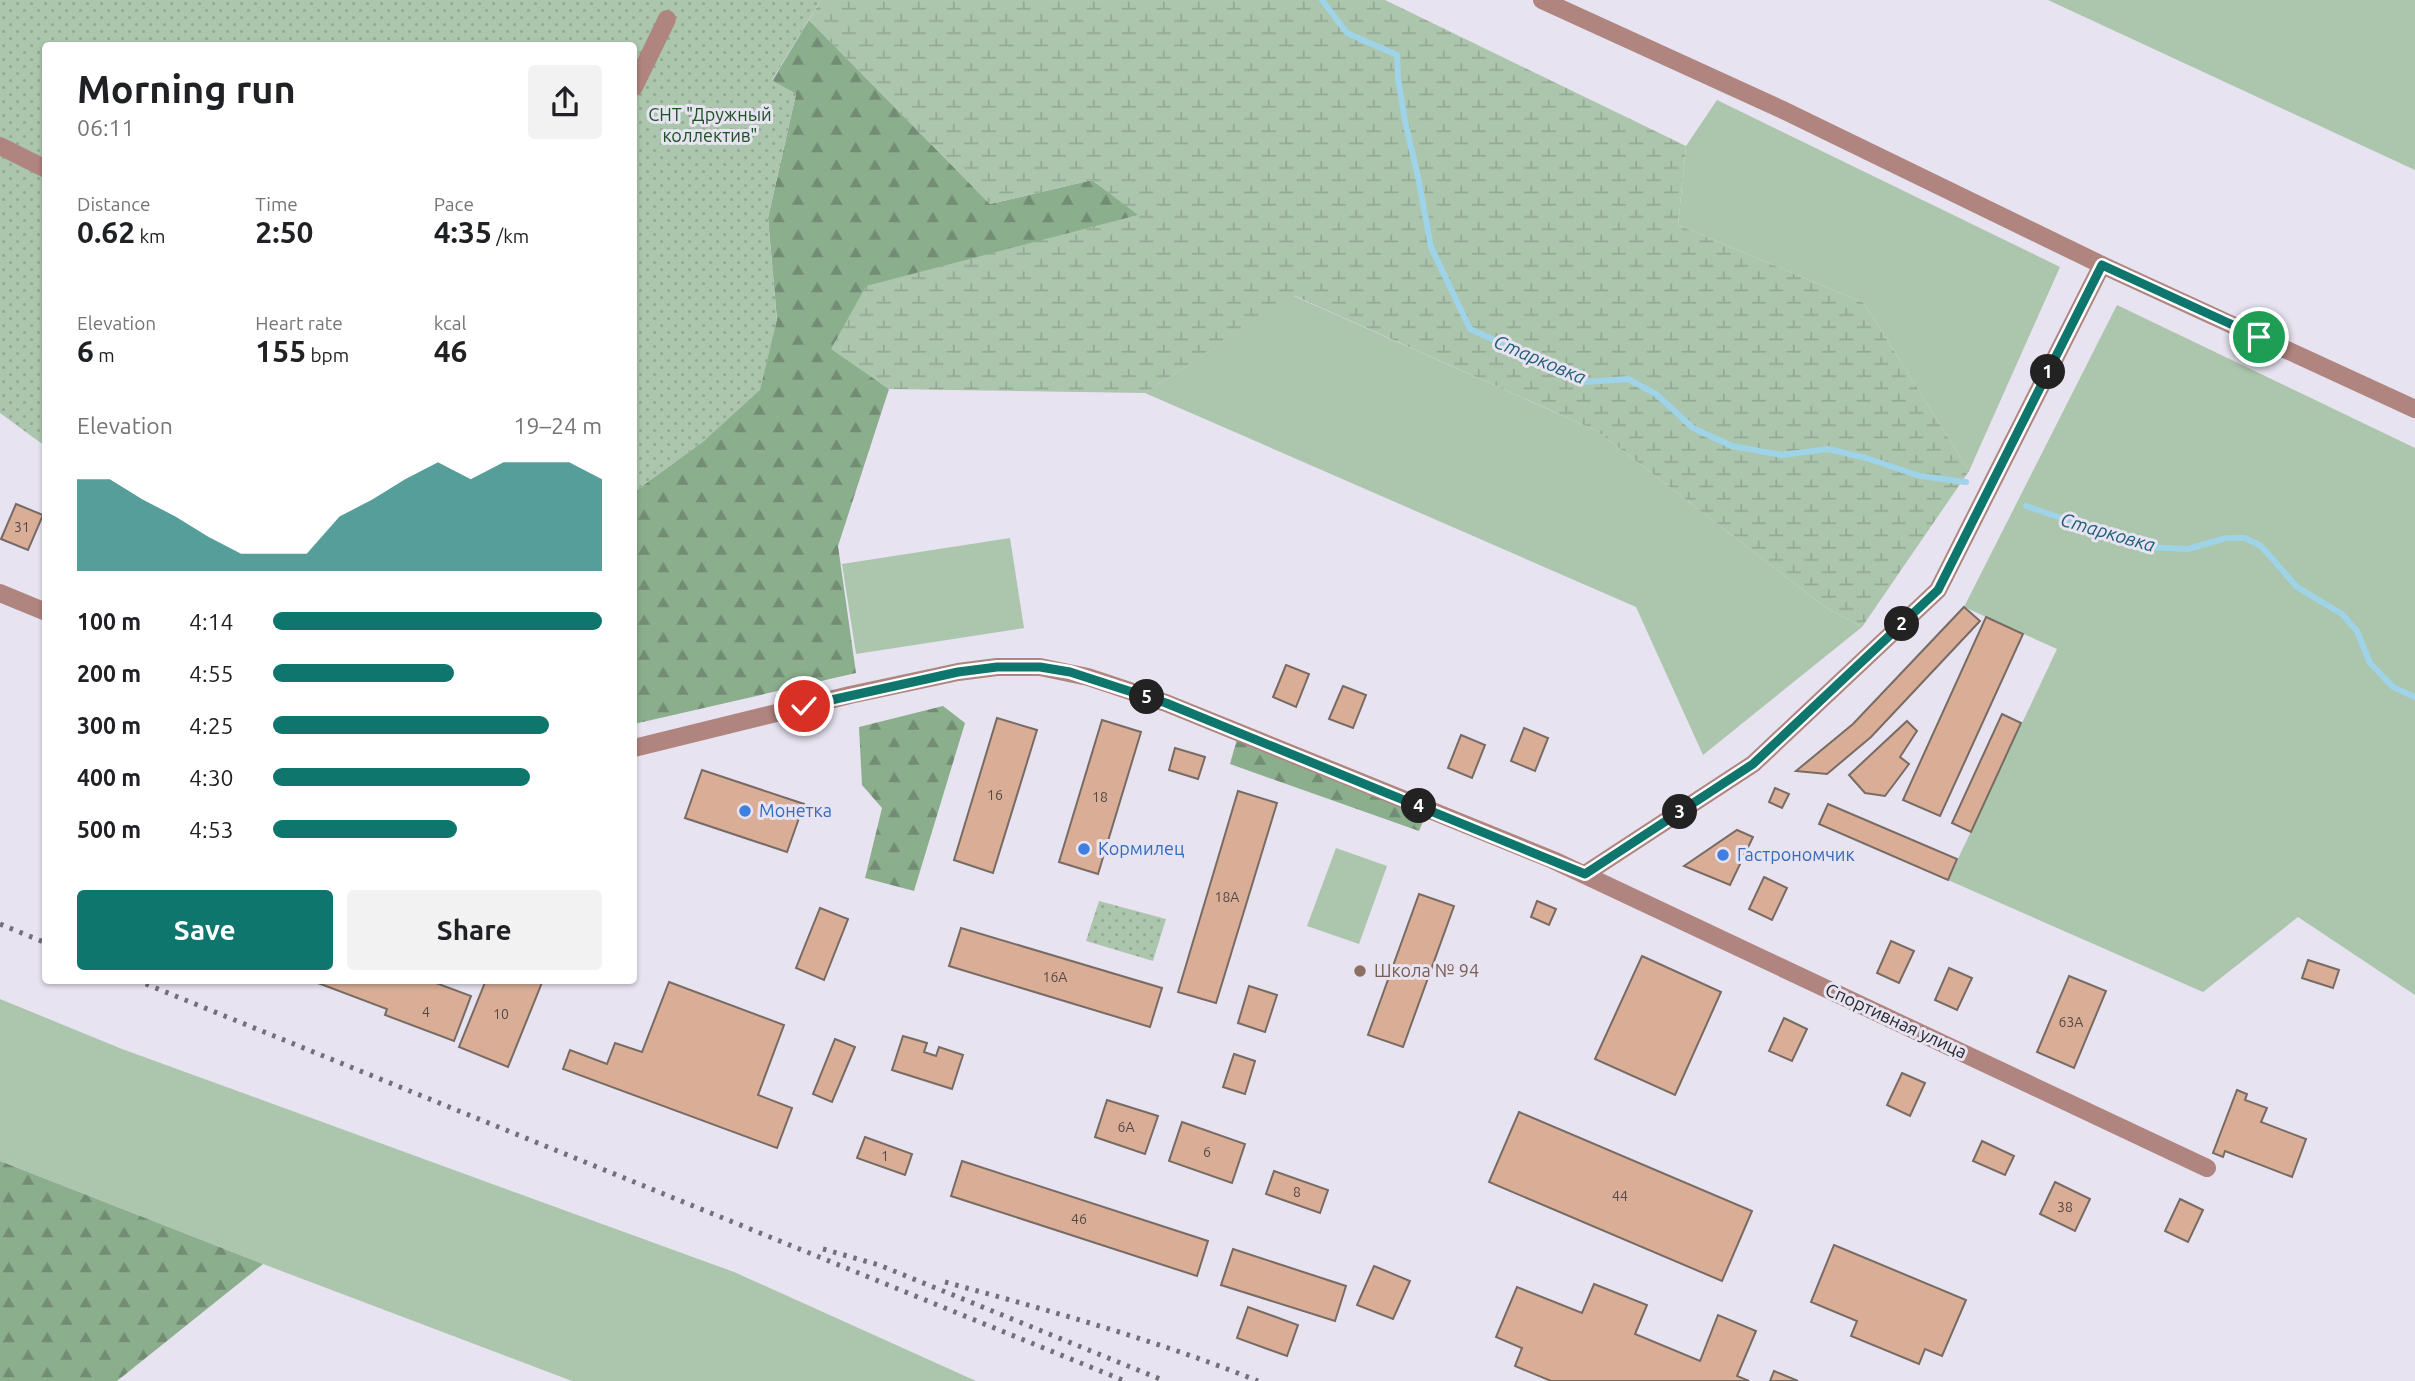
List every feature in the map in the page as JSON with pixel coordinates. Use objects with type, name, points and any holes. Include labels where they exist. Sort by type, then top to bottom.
[{"type":"street","points":[[1542,0],[1797,117],[2102,265],[2415,410]]},
{"type":"street","points":[[637,81],[667,19]]},
{"type":"street","points":[[0,146],[42,167]]},
{"type":"street","points":[[1585,874],[1753,764],[1938,590],[2102,265]]},
{"type":"street","points":[[0,593],[42,610]]},
{"type":"street","name":"Спортивная улица","points":[[637,747],[850,695],[958,672],[997,667],[1040,667],[1088,677],[1166,703],[1585,874],[2207,1168]]},
{"type":"green space","name":"СНТ \"Дружный коллектив\"","points":[[0,0],[821,0],[772,80],[796,94],[768,218],[777,320],[760,390],[705,440],[637,490],[637,42],[42,42],[42,444],[0,413]]},
{"type":"green space","points":[[821,0],[1385,0],[1686,146],[1678,225],[1864,303],[1969,471],[1862,627],[1825,607],[1597,431],[1295,296],[1145,393],[889,389],[831,349],[866,286],[1138,215],[1092,180],[990,204],[809,20]]},
{"type":"green space","points":[[2048,0],[2415,0],[2415,170]]},
{"type":"green space","points":[[809,20],[990,204],[1092,180],[1139,215],[1017,248],[832,349],[889,389],[838,546],[856,673],[637,723],[637,490],[705,440],[777,320],[768,218],[796,94],[772,81]]},
{"type":"green space","points":[[1717,100],[2060,267],[1969,471],[1864,303],[1678,225],[1686,146]]},
{"type":"green space","points":[[1294,296],[1597,431],[1825,607],[1862,627],[1703,755],[1636,607],[1145,393]]},
{"type":"green space","points":[[2117,305],[2415,448],[2415,995],[2298,917],[2203,992],[1948,880],[2057,649],[1964,607]]},
{"type":"green space","points":[[1010,538],[1024,628],[856,654],[842,564]]},
{"type":"green space","points":[[943,706],[965,723],[914,891],[865,878],[882,808],[862,785],[859,727]]},
{"type":"green space","points":[[1237,739],[1426,814],[1419,831],[1230,764]]},
{"type":"green space","points":[[1336,848],[1387,866],[1359,944],[1307,926]]},
{"type":"green space","points":[[1099,901],[1166,919],[1153,961],[1086,941]]},
{"type":"green space","points":[[0,999],[122,1049],[734,1272],[976,1381],[572,1381],[263,1264],[0,1161]]},
{"type":"green space","points":[[0,1161],[263,1264],[117,1381],[0,1381]]},
{"type":"building","points":[[16,504],[42,515],[28,550],[1,539]]},
{"type":"building","points":[[1964,607],[1980,621],[1871,737],[1827,774],[1796,771],[1853,724]]},
{"type":"building","points":[[1986,617],[2023,634],[1940,816],[1903,800]]},
{"type":"building","points":[[1286,665],[1309,674],[1296,707],[1273,697]]},
{"type":"building","points":[[1343,686],[1366,695],[1353,728],[1329,719]]},
{"type":"building","points":[[2002,714],[2021,723],[1971,832],[1952,823]]},
{"type":"building","points":[[997,718],[1037,730],[993,873],[954,860]]},
{"type":"building","points":[[1102,720],[1141,732],[1098,874],[1059,862]]},
{"type":"building","points":[[1907,721],[1917,731],[1900,757],[1909,764],[1885,796],[1865,793],[1849,775]]},
{"type":"building","points":[[1524,728],[1548,738],[1535,771],[1511,761]]},
{"type":"building","points":[[1461,735],[1485,745],[1472,778],[1448,768]]},
{"type":"building","points":[[1175,748],[1205,757],[1198,779],[1169,770]]},
{"type":"building","name":"Монетка","points":[[702,770],[804,804],[787,852],[685,818]]},
{"type":"building","points":[[1775,788],[1789,794],[1782,808],[1769,802]]},
{"type":"building","points":[[1238,791],[1277,803],[1216,1003],[1178,992]]},
{"type":"building","points":[[1828,804],[1957,859],[1948,880],[1819,824]]},
{"type":"building","name":"Гастрономчик","points":[[1737,830],[1753,837],[1730,885],[1684,866]]},
{"type":"building","points":[[1764,877],[1787,888],[1772,920],[1749,909]]},
{"type":"building","points":[[1419,894],[1454,906],[1403,1047],[1368,1035]]},
{"type":"building","points":[[1537,901],[1556,909],[1549,925],[1531,917]]},
{"type":"building","points":[[820,908],[848,919],[824,980],[796,968]]},
{"type":"building","points":[[961,928],[1162,988],[1150,1027],[949,966]]},
{"type":"building","points":[[1891,941],[1914,951],[1899,983],[1877,973]]},
{"type":"building","points":[[1642,956],[1721,992],[1675,1095],[1595,1059]]},
{"type":"building","points":[[2308,960],[2339,970],[2333,988],[2302,978]]},
{"type":"building","points":[[1949,968],[1972,978],[1957,1010],[1935,1000]]},
{"type":"building","points":[[2069,976],[2106,991],[2074,1068],[2037,1052]]},
{"type":"building","points":[[669,982],[784,1025],[758,1095],[792,1108],[777,1148],[563,1069],[570,1050],[607,1064],[615,1043],[642,1052]]},
{"type":"building","points":[[321,984],[439,984],[471,996],[454,1041],[385,1015],[387,1009]]},
{"type":"building","points":[[484,984],[541,984],[508,1067],[459,1047]]},
{"type":"building","points":[[1249,986],[1277,995],[1265,1032],[1238,1023]]},
{"type":"building","points":[[1784,1018],[1807,1029],[1792,1061],[1769,1051]]},
{"type":"building","points":[[903,1036],[927,1043],[924,1052],[936,1056],[939,1047],[963,1055],[952,1089],[892,1070]]},
{"type":"building","points":[[835,1039],[855,1047],[832,1102],[813,1094]]},
{"type":"building","points":[[1234,1054],[1255,1061],[1245,1094],[1223,1087]]},
{"type":"building","points":[[1902,1073],[1925,1083],[1910,1116],[1887,1105]]},
{"type":"building","points":[[2237,1090],[2247,1094],[2245,1100],[2267,1108],[2261,1122],[2306,1139],[2292,1177],[2225,1151],[2223,1157],[2213,1153]]},
{"type":"building","points":[[1107,1100],[1158,1116],[1145,1154],[1095,1137]]},
{"type":"building","points":[[1519,1112],[1752,1211],[1722,1281],[1489,1182]]},
{"type":"building","points":[[1182,1122],[1245,1144],[1232,1183],[1169,1161]]},
{"type":"building","points":[[865,1137],[912,1154],[905,1175],[857,1158]]},
{"type":"building","points":[[1982,1141],[2014,1156],[2005,1175],[1973,1161]]},
{"type":"building","points":[[962,1161],[1208,1241],[1197,1276],[951,1196]]},
{"type":"building","points":[[1274,1171],[1328,1190],[1320,1213],[1266,1194]]},
{"type":"building","points":[[2055,1182],[2090,1199],[2075,1231],[2040,1214]]},
{"type":"building","points":[[2180,1199],[2203,1210],[2188,1242],[2165,1231]]},
{"type":"building","points":[[1834,1245],[1966,1300],[1942,1356],[1925,1349],[1919,1364],[1851,1336],[1857,1321],[1811,1302]]},
{"type":"building","points":[[1233,1249],[1346,1286],[1335,1321],[1221,1285]]},
{"type":"building","points":[[1374,1266],[1410,1281],[1393,1319],[1357,1305]]},
{"type":"building","points":[[1594,1284],[1647,1305],[1635,1334],[1700,1361],[1718,1315],[1756,1331],[1737,1376],[1749,1381],[1551,1381],[1515,1366],[1522,1348],[1496,1337],[1517,1287],[1582,1313]]},
{"type":"building","points":[[1248,1307],[1298,1325],[1287,1356],[1237,1338]]},
{"type":"building","points":[[1774,1371],[1798,1381],[1770,1381]]},
{"type":"waterway","name":"Старковка","points":[[1322,0],[1347,33],[1397,55],[1405,121],[1431,247],[1470,329],[1587,382],[1628,379],[1656,394],[1693,428],[1732,446],[1782,455],[1828,449],[1920,476],[1966,482]]},
{"type":"waterway","name":"Старковка","points":[[2026,506],[2147,547],[2188,549],[2226,538],[2245,538],[2261,546],[2297,587],[2342,614],[2357,631],[2370,663],[2393,687],[2415,697]]},
{"type":"railway","points":[[0,924],[42,941]]},
{"type":"railway","points":[[146,984],[1125,1381]]},
{"type":"railway","points":[[823,1249],[879,1265],[1165,1381]]},
{"type":"railway","points":[[945,1282],[1142,1339],[1258,1381]]},
{"type":"place","name":"Монетка","points":[[745,811]]},
{"type":"place","name":"Кормилец","points":[[1084,849]]},
{"type":"place","name":"Гастрономчик","points":[[1723,855]]},
{"type":"place","name":"Школа № 94","points":[[1360,971]]},
{"type":"route","points":[[804,706],[958,672],[997,667],[1040,667],[1070,672],[1166,703],[1585,874],[1753,764],[1938,590],[2102,265],[2259,337]]}]
